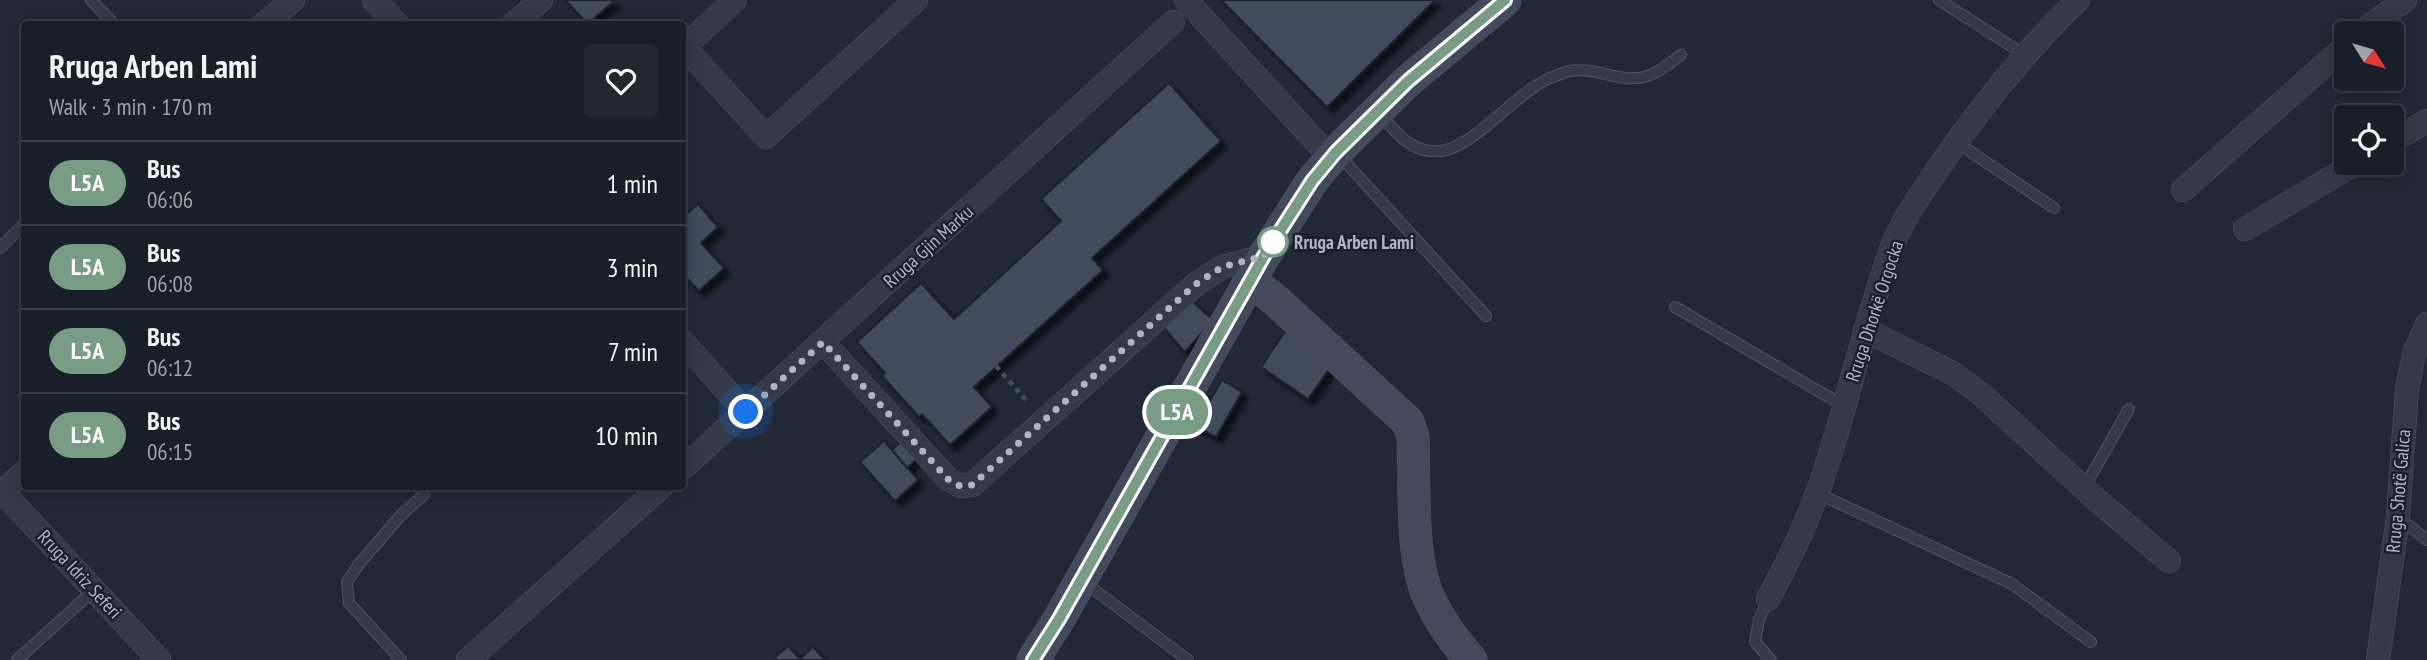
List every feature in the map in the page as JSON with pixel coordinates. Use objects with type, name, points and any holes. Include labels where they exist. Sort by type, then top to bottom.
[{"type":"main road","points":[[1032,660],[1081,580],[1258,269],[1312,181],[1334,155],[1408,81],[1505,0]]},
{"type":"main road","points":[[1258,269],[1273,298],[1408,422],[1413,437],[1420,565],[1428,596],[1443,623],[1471,660]]},
{"type":"street","points":[[268,21],[293,0]]},
{"type":"street","points":[[374,0],[394,21]]},
{"type":"street","points":[[517,21],[541,0]]},
{"type":"street","points":[[686,45],[735,0]]},
{"type":"street","points":[[686,51],[766,137],[916,0]]},
{"type":"street","points":[[1186,0],[1334,155]]},
{"type":"street","name":"Rruga Dhorkë Orgocka","points":[[1768,599],[1789,561],[1817,493],[1865,330],[1897,237],[1913,204],[2001,81],[2078,0]]},
{"type":"street","points":[[2376,21],[2405,0]]},
{"type":"street","name":"Rruga Gjin Marku","points":[[686,465],[1173,22]]},
{"type":"street","points":[[2183,190],[2334,56]]},
{"type":"street","points":[[2404,134],[2427,121]]},
{"type":"street","points":[[2245,229],[2336,175]]},
{"type":"street","points":[[823,342],[948,479],[960,486],[972,485],[1196,284],[1222,267],[1258,269]]},
{"type":"street","name":"Rruga Shotë Galica","points":[[2378,660],[2398,517],[2407,390],[2414,354],[2427,324]]},
{"type":"street","points":[[1865,330],[1954,374],[1982,395],[2169,561]]},
{"type":"street","points":[[686,345],[746,412]]},
{"type":"street","points":[[1,491],[21,474]]},
{"type":"street","points":[[468,660],[659,490]]},
{"type":"street","name":"Rruga Idriz Seferi","points":[[1,491],[159,660]]},
{"type":"lane","points":[[90,0],[111,21]]},
{"type":"lane","points":[[1939,0],[2025,55]]},
{"type":"lane","points":[[1378,111],[1411,147],[1441,151],[1456,146],[1481,130],[1533,86],[1550,78],[1571,71],[1600,72],[1631,79],[1649,76],[1681,55]]},
{"type":"lane","points":[[1956,142],[2054,208]]},
{"type":"lane","points":[[1334,155],[1486,316]]},
{"type":"lane","points":[[0,248],[21,227]]},
{"type":"lane","points":[[1675,307],[1844,406]]},
{"type":"lane","points":[[2084,488],[2129,409]]},
{"type":"lane","points":[[401,660],[349,603],[347,582],[393,524],[424,495],[421,490]]},
{"type":"lane","points":[[1817,493],[2012,584],[2091,642]]},
{"type":"lane","points":[[2398,517],[2427,540]]},
{"type":"lane","points":[[1081,580],[1188,660]]},
{"type":"lane","points":[[17,660],[94,590]]},
{"type":"lane","name":"Rruga Dhorkë Orgocka","points":[[1768,599],[1759,620],[1755,642],[1771,660]]},
{"type":"path","points":[[996,366],[1044,421]]},
{"type":"building","points":[[565,0],[615,0],[591,21],[585,21]]},
{"type":"building","points":[[1221,0],[1435,0],[1327,107]]},
{"type":"building","points":[[1169,83],[1221,141],[1092,258],[1103,270],[974,387],[992,407],[950,445],[922,414],[919,417],[882,376],[885,373],[857,342],[921,283],[954,319],[1061,221],[1041,199]]},
{"type":"building","points":[[698,204],[718,227],[701,243],[724,268],[699,291],[686,277],[686,214]]},
{"type":"building","points":[[1192,301],[1213,320],[1185,352],[1164,328]]},
{"type":"building","points":[[1286,330],[1334,362],[1308,399],[1261,367]]},
{"type":"building","points":[[1222,380],[1242,392],[1216,437],[1195,426]]},
{"type":"building","points":[[916,429],[931,446],[907,468],[892,450]]},
{"type":"building","points":[[884,441],[918,480],[895,501],[860,462]]},
{"type":"building","points":[[788,646],[800,659],[813,647],[825,660],[772,660]]},
{"type":"bus line","name":"L5A","points":[[1033,660],[1059,619],[1264,256],[1312,181],[1336,152],[1408,81],[1505,0]]},
{"type":"place","name":"Rruga Arben Lami","points":[[1273,242]]},
{"type":"route","points":[[746,412],[823,342],[948,479],[960,486],[972,485],[1196,284],[1222,267],[1264,256],[1275,240],[1273,242]]}]
